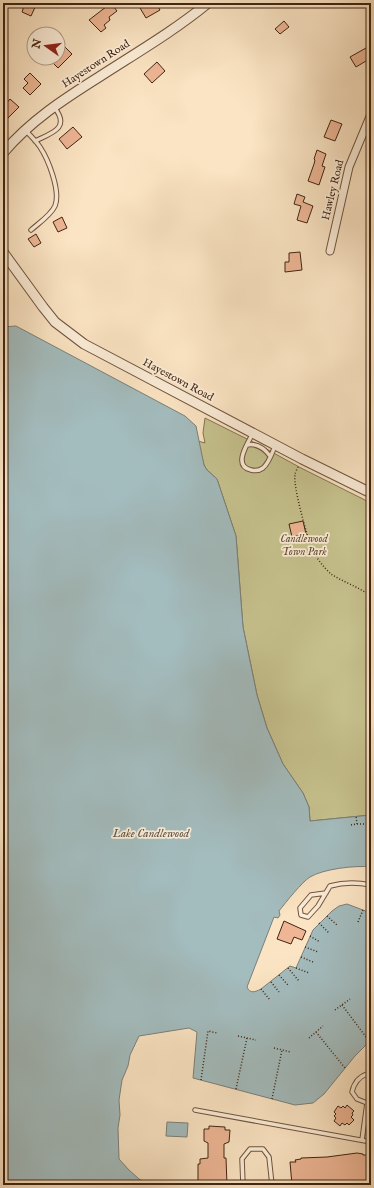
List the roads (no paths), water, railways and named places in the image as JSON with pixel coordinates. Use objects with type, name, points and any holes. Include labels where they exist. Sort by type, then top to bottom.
[{"type":"street","name":"Hayestown Road","points":[[4,147],[53,106],[168,32],[208,3]]},
{"type":"street","name":"Hawley Road","points":[[330,251],[349,167],[371,114]]},
{"type":"street","name":"Hayestown Road","points":[[3,252],[55,322],[91,348],[276,446],[371,493]]},
{"type":"lane","points":[[35,141],[56,131],[59,128],[60,117],[53,106]]},
{"type":"lane","points":[[25,130],[41,149],[52,172],[56,193],[55,205],[50,212],[31,230]]},
{"type":"lane","points":[[253,434],[244,449],[242,458],[244,466],[249,470],[256,471],[263,468],[268,462],[276,446]]},
{"type":"lane","points":[[247,445],[252,444],[261,447],[270,456]]},
{"type":"lane","points":[[326,893],[311,895],[300,908],[301,915],[308,917],[318,906],[326,893],[330,886],[342,883],[360,883],[371,885]]},
{"type":"lane","points":[[367,1103],[357,1099],[352,1092],[354,1084],[361,1076],[367,1074],[371,1076]]},
{"type":"lane","points":[[362,1140],[367,1103],[371,1098]]},
{"type":"lane","points":[[195,1110],[371,1142]]},
{"type":"lane","points":[[243,1185],[242,1159],[250,1149],[262,1149],[269,1157],[272,1185]]},
{"type":"water","name":"Lake Candlewood","points":[[16,326],[185,416],[196,426],[204,465],[207,470],[217,479],[236,536],[243,627],[257,695],[267,728],[283,764],[303,793],[309,807],[310,821],[371,815],[371,867],[349,867],[331,870],[316,874],[303,883],[279,911],[280,915],[278,918],[274,917],[247,987],[251,992],[257,991],[290,966],[296,968],[313,930],[339,906],[347,904],[371,913],[371,1040],[355,1056],[324,1094],[313,1103],[295,1105],[193,1078],[197,1032],[189,1028],[139,1036],[130,1055],[128,1066],[122,1080],[119,1100],[119,1159],[139,1179],[150,1185],[3,1185],[3,327]]},
{"type":"water","points":[[167,1122],[188,1123],[187,1137],[166,1136]]},
{"type":"park label","name":"Candlewood Town Park","points":[[304,545]]}]
